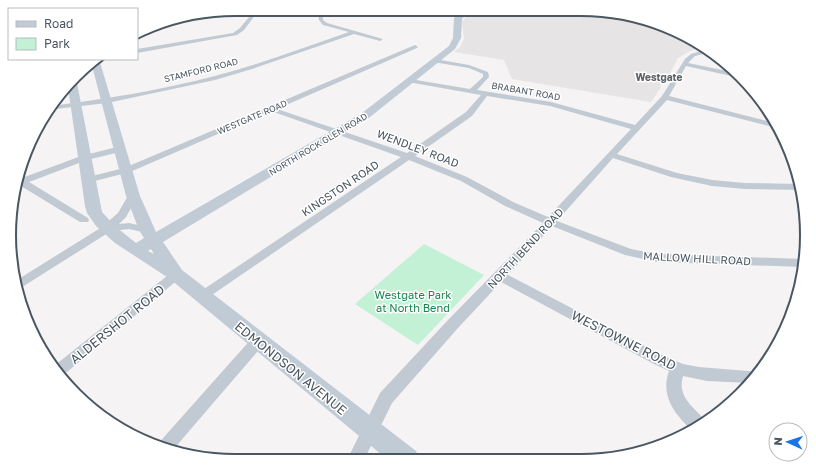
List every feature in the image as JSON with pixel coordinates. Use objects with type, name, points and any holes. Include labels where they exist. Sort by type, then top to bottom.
[{"type":"main road","name":"NORTH ROCK GLEN ROAD","points":[[137,250],[150,236],[339,132],[371,112],[410,82],[456,42],[458,18],[460,16]]},
{"type":"main road","name":"EDMONDSON AVENUE","points":[[97,65],[133,196],[150,236],[176,275]]},
{"type":"main road","name":"EDMONDSON AVENUE","points":[[73,88],[87,180],[95,215],[107,228],[153,262],[176,275],[398,454]]},
{"type":"street","points":[[138,51],[235,34],[242,29],[253,16]]},
{"type":"street","points":[[321,16],[321,20],[325,24],[380,39]]},
{"type":"street","name":"STAMFORD ROAD","points":[[58,107],[107,101],[233,74],[354,32]]},
{"type":"street","name":"WESTGATE ROAD","points":[[87,180],[127,170],[415,48]]},
{"type":"street","name":"NORTH BEND ROAD","points":[[358,454],[386,398],[665,97],[685,64],[693,55],[702,52]]},
{"type":"street","points":[[435,61],[476,68],[486,73],[486,77],[472,91]]},
{"type":"street","points":[[685,64],[729,74]]},
{"type":"street","name":"BRABANT ROAD","points":[[410,82],[551,104],[637,128]]},
{"type":"street","name":"KINGSTON ROAD","points":[[202,296],[462,120],[474,109],[486,93]]},
{"type":"street","points":[[665,97],[770,124]]},
{"type":"street","name":"WENDLEY ROAD","points":[[271,109],[448,171],[509,204],[550,221]]},
{"type":"street","points":[[22,180],[84,158],[121,149]]},
{"type":"street","points":[[612,155],[681,177],[706,182],[731,185],[795,187]]},
{"type":"street","points":[[22,184],[84,220]]},
{"type":"street","points":[[21,283],[107,228],[122,214],[133,196]]},
{"type":"street","name":"MALLOW HILL ROAD","points":[[550,221],[610,246],[642,256],[656,258],[798,263]]},
{"type":"street","points":[[107,228],[129,226],[150,236]]},
{"type":"street","name":"ALDERSHOT ROAD","points":[[62,369],[176,275]]},
{"type":"street","name":"WESTOWNE ROAD","points":[[500,276],[659,360],[678,368],[691,372],[748,376]]},
{"type":"street","points":[[168,443],[258,341]]},
{"type":"street","points":[[678,368],[673,386],[676,396],[683,409],[696,422]]},
{"type":"shaded area","points":[[467,16],[595,16],[638,23],[665,33],[698,49],[690,51],[678,58],[665,83],[662,83],[651,102],[512,79],[504,60],[454,52],[460,47],[464,39],[462,22]]},
{"type":"green space","name":"Westgate Park at North Bend","points":[[424,244],[484,275],[418,345],[355,304]]},
{"type":"district","name":"Westgate","points":[[659,77]]}]
